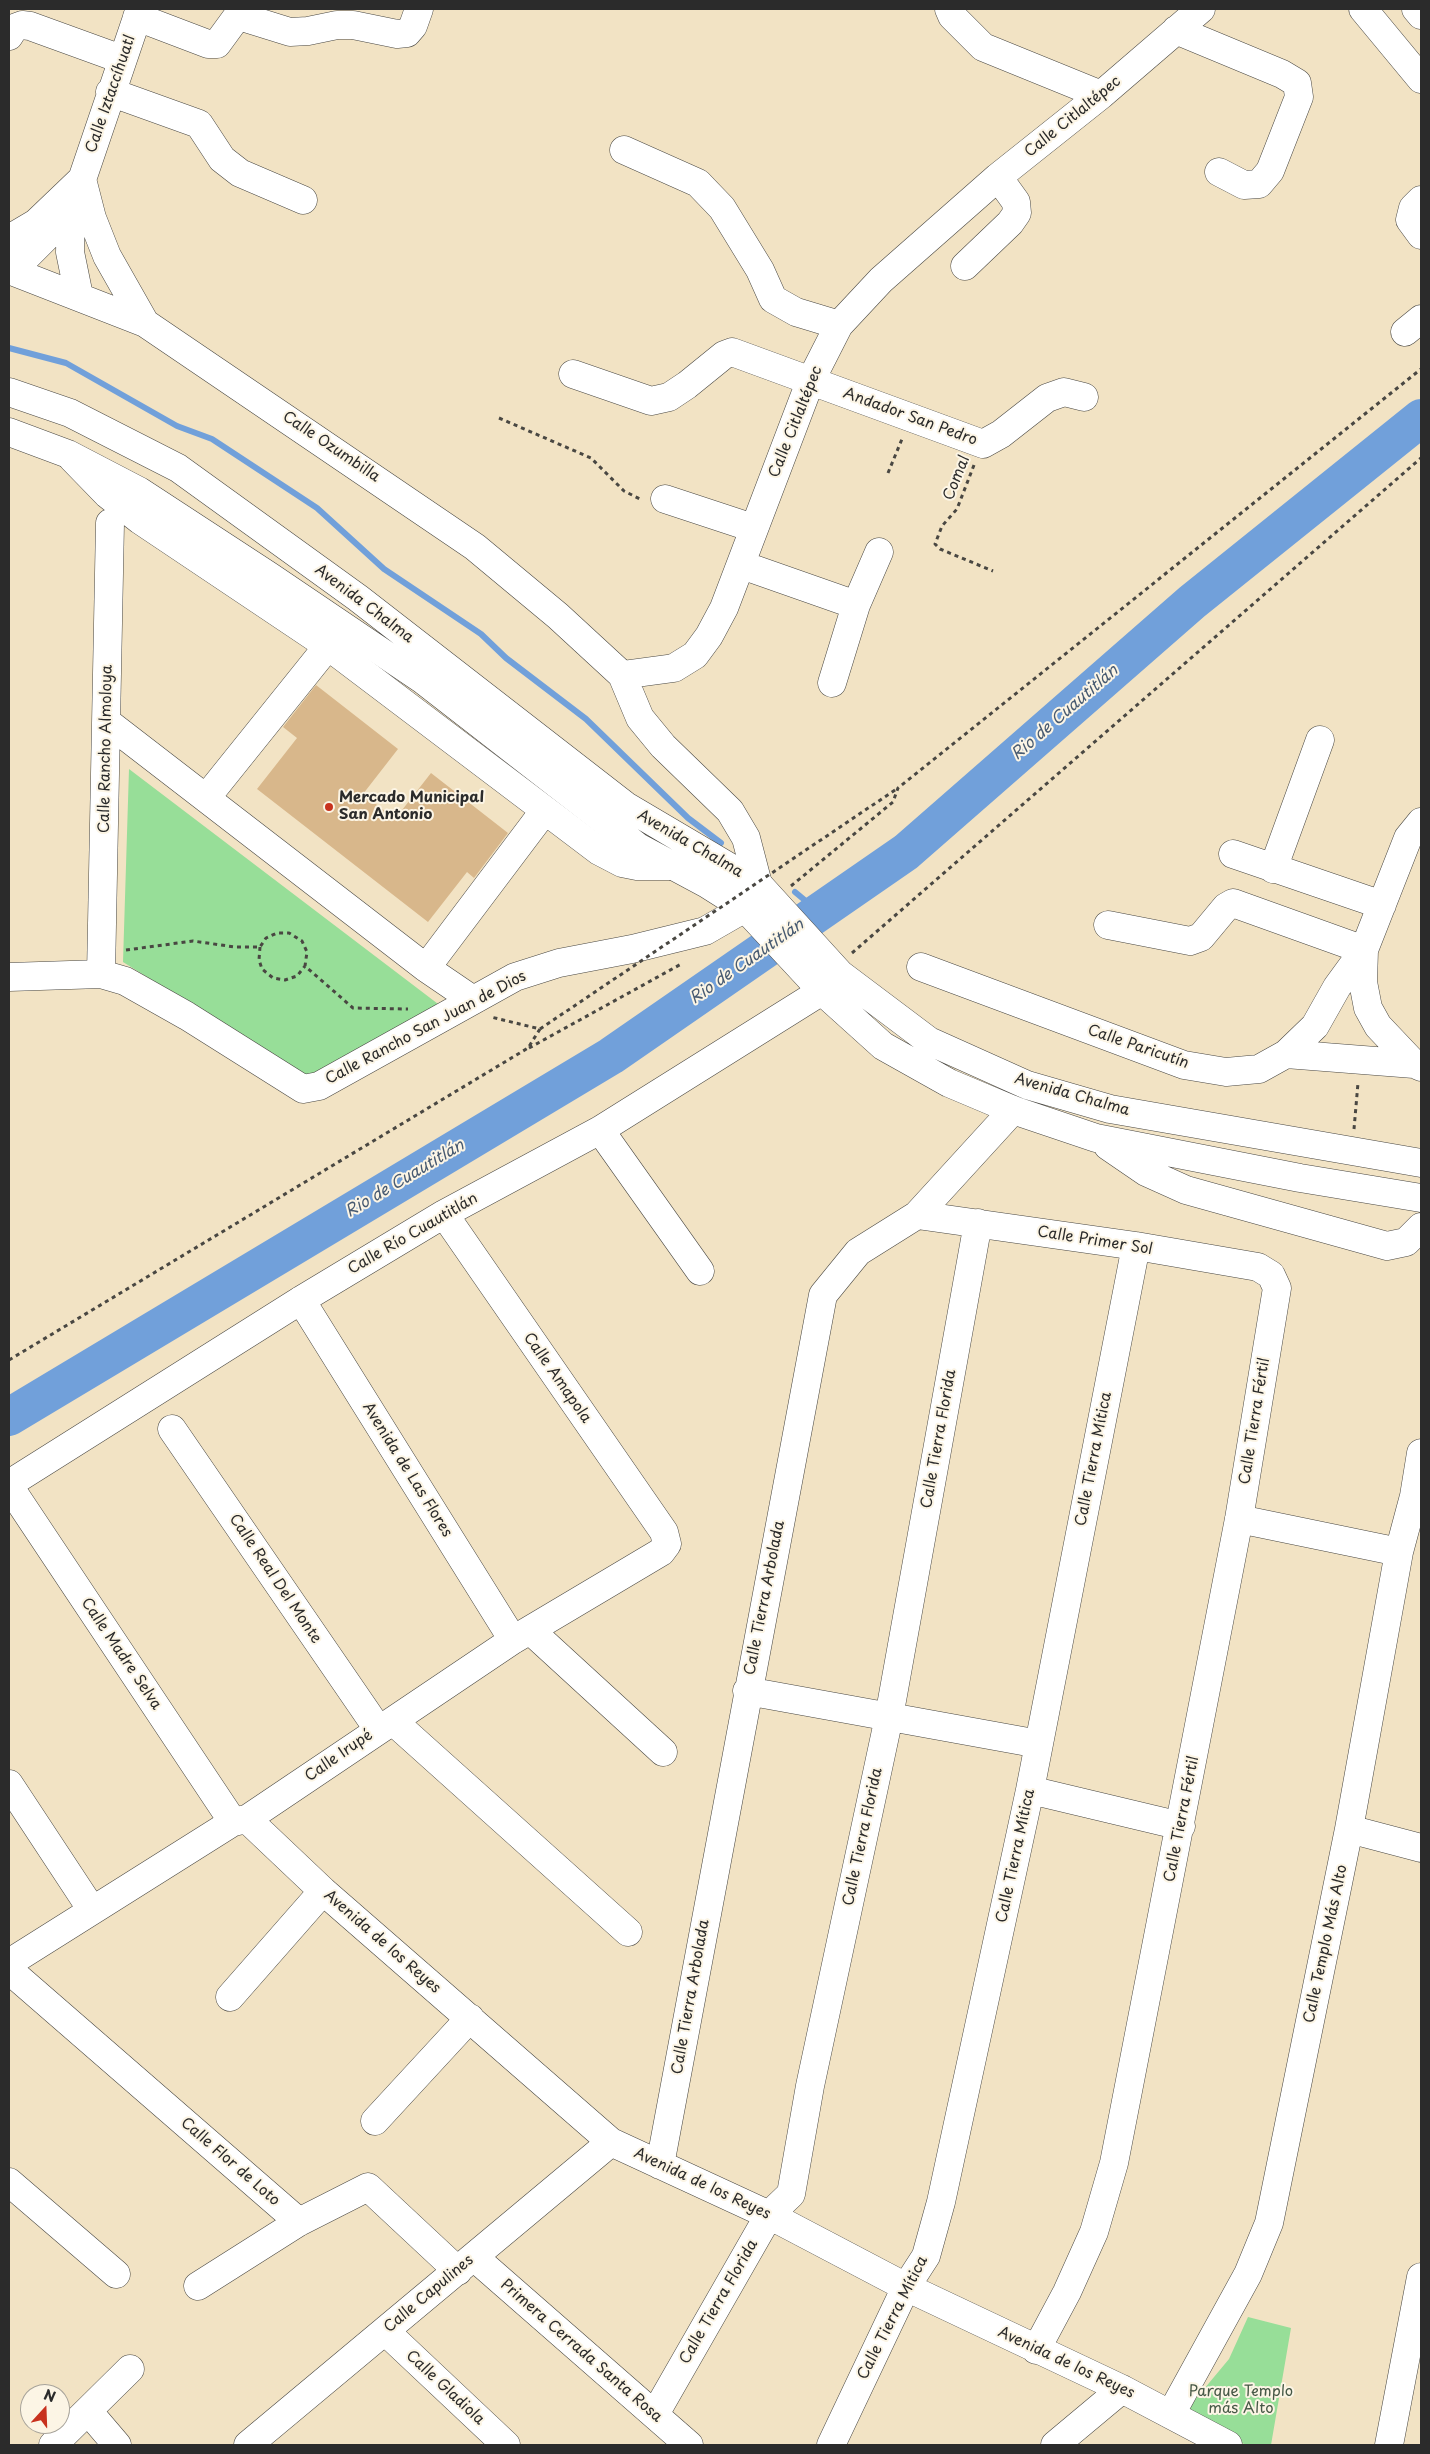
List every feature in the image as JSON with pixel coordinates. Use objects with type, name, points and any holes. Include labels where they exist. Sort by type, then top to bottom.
[{"type":"street","points":[[139,13],[208,44],[217,44],[236,18],[245,18],[290,32],[308,31],[337,25],[352,25],[397,34],[407,33],[413,26],[419,9]]},
{"type":"street","points":[[949,9],[952,16],[983,47],[1101,95]]},
{"type":"street","name":"Calle Citlaltépec","points":[[622,675],[674,668],[695,655],[724,608],[742,565],[753,528],[810,382],[839,325],[881,280],[998,177],[1101,95],[1201,9]]},
{"type":"street","points":[[1416,9],[1421,15]]},
{"type":"street","points":[[1375,12],[1421,79]]},
{"type":"street","name":"Calle Iztaccíhuatl","points":[[79,296],[70,252],[71,212],[121,59],[139,13]]},
{"type":"street","points":[[9,36],[14,28],[22,25],[30,26],[121,59]]},
{"type":"street","points":[[1176,30],[1282,74],[1297,83],[1298,97],[1270,172],[1259,184],[1244,185],[1219,172]]},
{"type":"street","points":[[110,92],[199,124],[222,159],[240,173],[303,200]]},
{"type":"street","points":[[624,150],[698,183],[722,208],[760,270],[773,299],[796,312],[839,325]]},
{"type":"street","points":[[965,266],[1010,223],[1017,213],[1016,202],[998,177]]},
{"type":"street","points":[[82,179],[92,218],[107,256],[145,323]]},
{"type":"street","name":"Calle Iztaccíhuatl","points":[[9,239],[36,223],[82,179]]},
{"type":"street","points":[[1421,200],[1413,208],[1410,220],[1421,235]]},
{"type":"street","name":"Calle Iztaccíhuatl","points":[[10,271],[71,212]]},
{"type":"street","name":"Calle Ozumbilla","points":[[10,271],[145,323],[474,547],[558,616],[622,675]]},
{"type":"street","name":"Andador San Pedro","points":[[573,374],[651,401],[669,397],[688,386],[724,355],[732,352],[983,444],[1001,434],[1047,398],[1064,392],[1084,397]]},
{"type":"street","name":"Avenida Chalma","points":[[9,392],[70,413],[178,468],[358,598],[626,806],[767,899],[794,943],[829,980],[883,1046],[949,1083],[1013,1110],[1096,1138],[1300,1178],[1421,1198]]},
{"type":"street","name":"Avenida Chalma","points":[[9,432],[68,454],[140,492],[326,614],[423,680],[638,847],[707,884],[745,908],[767,899]]},
{"type":"street","points":[[68,454],[107,494],[140,520],[328,646],[600,851],[622,863],[637,866],[674,866]]},
{"type":"street","points":[[665,499],[753,528]]},
{"type":"street","name":"Calle Rancho Almoloya","points":[[101,964],[110,523]]},
{"type":"street","points":[[832,683],[856,605],[878,552]]},
{"type":"street","points":[[742,565],[856,605]]},
{"type":"street","points":[[206,798],[328,646]]},
{"type":"street","points":[[622,675],[640,718],[663,746],[730,811],[746,838],[767,899]]},
{"type":"street","points":[[107,722],[426,968],[465,1005]]},
{"type":"street","points":[[1273,869],[1320,740]]},
{"type":"street","points":[[426,968],[545,810]]},
{"type":"street","points":[[1286,1054],[1314,1026],[1364,950],[1408,838],[1421,822]]},
{"type":"street","points":[[1233,854],[1382,905]]},
{"type":"street","points":[[1108,925],[1190,941],[1201,937],[1226,906],[1233,903],[1364,950]]},
{"type":"street","name":"Calle Rancho San Juan de Dios","points":[[9,977],[101,964],[125,981],[303,1089],[319,1086],[515,978],[560,963],[632,949],[705,931],[745,908]]},
{"type":"street","points":[[1364,950],[1363,982],[1368,1008],[1378,1026],[1418,1065]]},
{"type":"street","name":"Calle Paricutín","points":[[921,967],[1184,1065],[1226,1072],[1259,1068],[1286,1054]]},
{"type":"street","name":"Avenida Chalma","points":[[829,980],[929,1041],[1027,1085],[1110,1109],[1421,1163]]},
{"type":"street","name":"Calle Río Cuautitlán","points":[[9,1485],[301,1300],[444,1214],[600,1130],[829,980]]},
{"type":"street","points":[[1286,1054],[1418,1065]]},
{"type":"street","name":"Calle Tierra Arbolada","points":[[660,2165],[822,1295],[858,1252],[917,1215],[1013,1110]]},
{"type":"street","points":[[600,1130],[700,1271]]},
{"type":"street","points":[[1096,1138],[1146,1172],[1186,1190],[1387,1246],[1406,1242],[1421,1227]]},
{"type":"street","name":"Calle Amapola","points":[[444,1214],[664,1532],[667,1544]]},
{"type":"street","name":"Calle Primer Sol","points":[[917,1215],[1136,1246],[1258,1267],[1272,1275]]},
{"type":"street","name":"Calle Tierra Florida","points":[[655,2414],[769,2215],[791,2194],[810,2086],[889,1717],[978,1223]]},
{"type":"street","name":"Calle Tierra Mítica","points":[[831,2445],[906,2287],[926,2256],[941,2202],[1030,1790],[1136,1246]]},
{"type":"street","name":"Calle Tierra Fértil","points":[[1036,2350],[1067,2292],[1094,2232],[1114,2163],[1239,1520],[1277,1288],[1272,1275]]},
{"type":"street","name":"Avenida de Las Flores","points":[[301,1300],[522,1635],[663,1752]]},
{"type":"street","name":"Calle Real Del Monte","points":[[172,1428],[386,1725],[628,1932]]},
{"type":"street","name":"Calle Templo Más Alto","points":[[1171,2414],[1248,2274],[1269,2223],[1349,1829],[1399,1552],[1418,1497],[1421,1453]]},
{"type":"street","name":"Calle Madre Selva","points":[[9,1485],[240,1821]]},
{"type":"street","points":[[1239,1520],[1399,1552]]},
{"type":"street","name":"Calle Irupé","points":[[9,1963],[92,1910],[240,1821],[522,1635],[660,1552],[667,1544]]},
{"type":"street","points":[[747,1691],[1038,1744]]},
{"type":"street","points":[[9,1784],[92,1910]]},
{"type":"street","points":[[1030,1790],[1181,1826]]},
{"type":"street","name":"Avenida de los Reyes","points":[[240,1821],[470,2018],[611,2142],[769,2215],[906,2287],[1122,2389],[1228,2445]]},
{"type":"street","points":[[1349,1829],[1421,1848]]},
{"type":"street","points":[[230,1997],[323,1891]]},
{"type":"street","name":"Calle Flor de Loto","points":[[9,1970],[299,2222]]},
{"type":"street","points":[[375,2121],[470,2018]]},
{"type":"street","name":"Calle Capulines","points":[[248,2445],[611,2142]]},
{"type":"street","points":[[9,2182],[116,2274]]},
{"type":"street","points":[[198,2286],[299,2222],[368,2187],[466,2264]]},
{"type":"street","name":"Primera Cerrada Santa Rosa","points":[[466,2264],[655,2414],[689,2445]]},
{"type":"street","points":[[1389,2445],[1421,2276]]},
{"type":"street","name":"Calle Gladiola","points":[[385,2331],[506,2445]]},
{"type":"street","points":[[53,2445],[130,2369]]},
{"type":"street","points":[[1055,2445],[1122,2389]]},
{"type":"street","points":[[88,2411],[117,2445]]},
{"type":"path","points":[[528,1048],[540,1028],[898,788],[1421,369]]},
{"type":"path","points":[[888,472],[911,417]]},
{"type":"path","points":[[499,418],[590,458],[624,492],[645,502],[665,499]]},
{"type":"path","name":"Comal","points":[[983,444],[958,509],[942,526],[935,544],[940,549],[993,571]]},
{"type":"path","points":[[829,980],[1421,458]]},
{"type":"path","points":[[767,899],[892,802],[898,788]]},
{"type":"path","points":[[277,933],[289,933],[302,941],[307,952],[305,966],[297,976],[285,980],[272,978],[262,969],[259,960],[260,947],[266,938],[277,933]]},
{"type":"path","points":[[101,964],[193,941],[235,947],[260,947]]},
{"type":"path","points":[[9,1360],[528,1048],[690,960]]},
{"type":"path","points":[[305,966],[353,1008],[410,1008]]},
{"type":"path","points":[[465,1005],[540,1028]]},
{"type":"path","points":[[1352,1152],[1360,1060]]},
{"type":"green space","points":[[129,769],[446,1010],[310,1079],[123,962]]},
{"type":"green space","name":"Parque Templo más Alto","points":[[1248,2317],[1291,2328],[1271,2445],[1246,2445],[1184,2413],[1229,2359]]},
{"type":"building","name":"Mercado Municipal San Antonio","points":[[316,685],[398,749],[363,794],[395,819],[431,773],[508,833],[474,878],[467,872],[428,922],[257,789],[297,738],[283,727]]},
{"type":"waterway","points":[[9,348],[66,363],[177,426],[212,439],[317,508],[384,569],[481,634],[506,658],[586,719],[688,818],[721,843]]},
{"type":"waterway","name":"Rio de Cuautitlán","points":[[9,1417],[611,1056],[906,852],[1192,602],[1421,418]]},
{"type":"waterway","points":[[795,892],[819,912]]},
{"type":"place","name":"Mercado Municipal San Antonio","points":[[329,807]]}]
